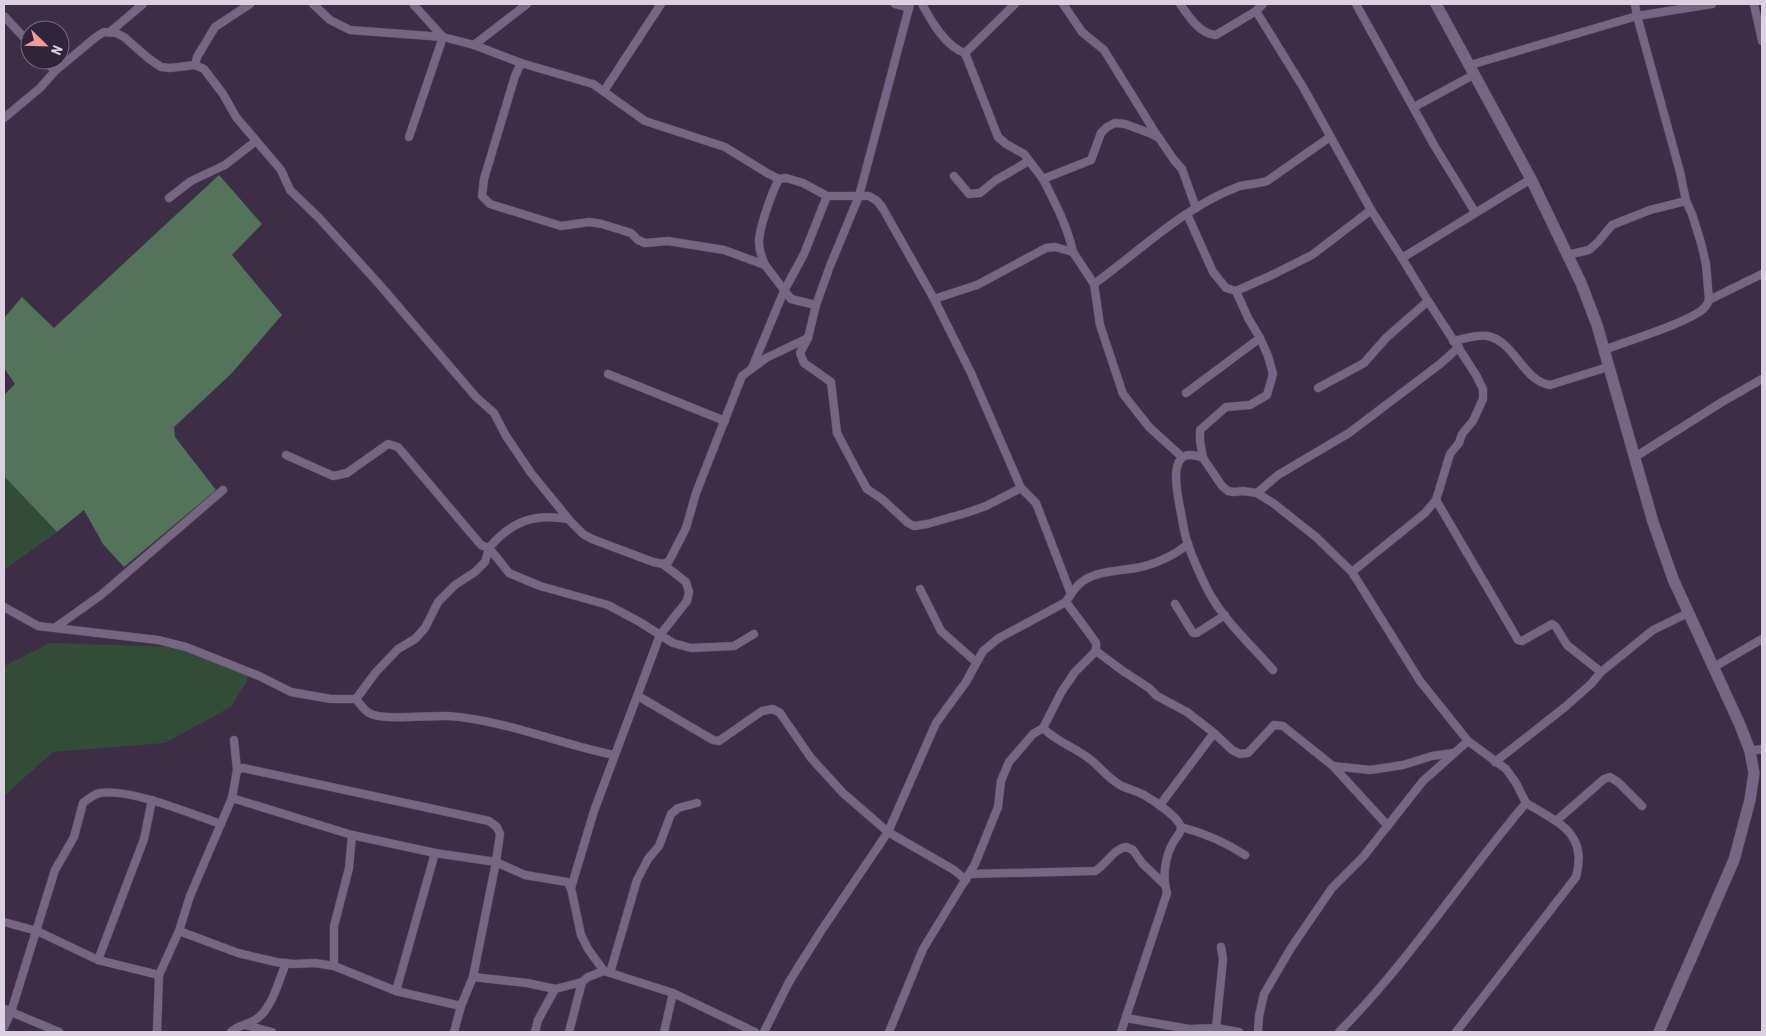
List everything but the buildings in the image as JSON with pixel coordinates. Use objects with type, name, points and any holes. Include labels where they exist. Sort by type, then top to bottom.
[{"type":"street","points":[[110,32],[143,4]]},
{"type":"street","points":[[195,66],[197,57],[215,27],[250,4]]},
{"type":"street","points":[[313,4],[330,20],[350,30],[443,38],[593,84],[646,121],[725,147],[779,179],[786,178],[802,183],[827,196],[869,196],[877,201],[934,299],[971,373],[1021,488],[1036,503],[1071,594]]},
{"type":"street","points":[[413,4],[443,38]]},
{"type":"street","points":[[474,46],[527,4]]},
{"type":"street","points":[[604,91],[661,4]]},
{"type":"street","points":[[895,4],[909,6],[859,196],[830,266],[816,305],[808,338],[800,353],[804,363],[831,382],[837,433],[867,490],[882,499],[908,523],[914,526],[926,524],[966,513],[986,506],[1021,488]]},
{"type":"street","points":[[922,4],[940,32],[952,46],[957,51],[965,53]]},
{"type":"street","points":[[965,53],[1015,4]]},
{"type":"street","points":[[1062,4],[1082,32],[1104,50],[1159,138],[1182,169],[1196,208]]},
{"type":"street","points":[[1180,4],[1202,31],[1209,35],[1216,35],[1263,4]]},
{"type":"street","points":[[1356,4],[1475,212]]},
{"type":"street","points":[[1436,4],[1531,179],[1581,283],[1597,325],[1653,522],[1673,579],[1750,751],[1754,773],[1750,800],[1734,860],[1660,1032]]},
{"type":"street","points":[[1604,350],[1684,320],[1705,308],[1709,300],[1706,264],[1696,227],[1686,201],[1635,4]]},
{"type":"street","points":[[1414,107],[1473,70],[1637,16],[1712,4]]},
{"type":"street","points":[[1754,4],[1762,41]]},
{"type":"street","points":[[1256,10],[1371,210],[1484,389],[1483,399],[1473,421],[1462,434],[1459,443],[1450,454],[1436,500],[1425,513],[1352,572]]},
{"type":"street","points":[[4,16],[20,33]]},
{"type":"street","points":[[4,118],[40,88],[55,71],[104,32],[124,37],[161,67],[200,66],[208,73],[236,117],[281,170],[290,190],[319,218],[476,397],[494,413],[506,436],[521,458],[568,518],[583,534],[633,556],[663,564],[686,582],[689,592],[687,601],[660,635],[594,811],[571,888]]},
{"type":"street","points":[[409,137],[443,38]]},
{"type":"street","points":[[965,53],[998,137],[1024,154],[1043,180],[1062,216],[1069,234],[1072,252],[1094,284],[1100,325],[1123,394],[1150,427],[1182,457]]},
{"type":"street","points":[[521,63],[515,76],[484,178],[482,196],[490,204],[562,226],[589,222],[602,224],[631,233],[638,240],[645,243],[668,241],[724,250],[766,265]]},
{"type":"street","points":[[1043,180],[1091,160],[1101,133],[1107,126],[1115,123],[1125,124],[1159,138]]},
{"type":"street","points":[[1094,284],[1196,208],[1242,186],[1267,182],[1330,137]]},
{"type":"street","points":[[169,198],[191,181],[225,165],[256,141]]},
{"type":"street","points":[[954,176],[970,194],[974,195],[980,193],[996,180],[1028,161]]},
{"type":"street","points":[[779,179],[772,193],[759,241],[761,255],[766,265],[791,299],[816,305]]},
{"type":"street","points":[[1402,258],[1531,179]]},
{"type":"street","points":[[751,369],[784,291],[804,254],[827,196]]},
{"type":"street","points":[[1567,255],[1589,250],[1612,225],[1650,210],[1686,201]]},
{"type":"street","points":[[1187,214],[1213,272],[1226,288],[1236,291],[1312,255],[1371,210]]},
{"type":"street","points":[[934,299],[977,285],[1046,248],[1055,247],[1072,252]]},
{"type":"street","points":[[1709,300],[1762,274]]},
{"type":"street","points":[[1236,291],[1248,318],[1260,338],[1273,374],[1267,394],[1250,404],[1226,407],[1200,430],[1203,458],[1222,486],[1228,491],[1257,493],[1274,503],[1316,537],[1352,572],[1420,681],[1468,741],[1506,769],[1516,783],[1526,803],[1565,827],[1573,837],[1580,855],[1576,877],[1456,1032]]},
{"type":"street","points":[[1318,388],[1364,363],[1386,338],[1428,301]]},
{"type":"street","points":[[1257,493],[1278,475],[1349,433],[1440,364],[1456,344],[1484,336],[1496,339],[1541,384],[1550,385],[1608,367]]},
{"type":"street","points":[[663,564],[669,561],[686,528],[699,485],[742,376],[766,358],[808,338]]},
{"type":"street","points":[[1186,393],[1260,338]]},
{"type":"street","points":[[608,374],[725,421]]},
{"type":"street","points":[[1634,457],[1762,379]]},
{"type":"street","points":[[286,455],[333,476],[347,473],[388,444],[398,447],[481,545],[490,548],[509,573],[540,586],[608,605],[673,643],[691,648],[734,646],[754,634]]},
{"type":"street","points":[[1203,458],[1190,454],[1182,457],[1178,462],[1176,474],[1178,497],[1188,544],[1211,596],[1273,670]]},
{"type":"street","points":[[56,627],[101,595],[223,490]]},
{"type":"street","points":[[1436,500],[1518,640],[1522,641],[1552,624],[1556,626],[1567,645],[1601,672]]},
{"type":"street","points":[[356,699],[376,672],[398,649],[415,639],[425,628],[438,602],[449,590],[475,572],[485,562],[490,548],[502,533],[526,520],[552,516],[568,518]]},
{"type":"street","points":[[764,1032],[789,982],[888,832],[936,723],[966,682],[983,652],[999,638],[1066,602],[1085,580],[1100,574],[1138,568],[1177,553],[1188,544]]},
{"type":"street","points":[[920,588],[941,631],[976,662]]},
{"type":"street","points":[[889,1032],[923,949],[968,877],[998,808],[1001,781],[1009,762],[1032,734],[1043,728],[1062,691],[1075,672],[1096,651],[1096,643],[1066,602]]},
{"type":"street","points":[[1175,604],[1193,633],[1197,633],[1225,615]]},
{"type":"street","points":[[4,607],[38,626],[158,640],[186,648],[259,676],[291,692],[331,699],[356,699],[367,712],[378,717],[445,716],[466,718],[614,755]]},
{"type":"street","points":[[1495,762],[1565,707],[1591,684],[1601,672],[1653,630],[1688,613]]},
{"type":"street","points":[[1714,667],[1762,639]]},
{"type":"street","points":[[1096,651],[1123,672],[1149,688],[1157,696],[1187,712],[1232,750],[1240,754],[1248,753],[1274,725],[1284,726],[1333,766],[1388,826]]},
{"type":"street","points":[[638,696],[713,740],[719,741],[762,711],[773,710],[780,713],[811,758],[843,793],[888,832],[968,877],[1095,871],[1102,867],[1117,851],[1126,847],[1133,850],[1142,863],[1165,885]]},
{"type":"street","points":[[1043,728],[1053,738],[1077,750],[1091,760],[1102,772],[1121,786],[1160,805],[1179,822],[1181,827],[1166,860],[1165,885],[1167,893],[1121,1032]]},
{"type":"street","points":[[1160,805],[1214,733]]},
{"type":"street","points":[[156,1032],[159,975],[179,931],[190,896],[232,798],[237,770],[234,740]]},
{"type":"street","points":[[1258,1032],[1258,1016],[1264,994],[1291,948],[1332,888],[1363,857],[1423,781],[1468,741]]},
{"type":"street","points":[[1750,751],[1762,749]]},
{"type":"street","points":[[1333,766],[1370,770],[1432,756],[1455,753]]},
{"type":"street","points":[[237,770],[243,768],[489,821],[497,827],[500,834],[496,862],[473,977],[461,1006],[454,1032]]},
{"type":"street","points":[[1556,821],[1604,779],[1610,777],[1618,782],[1642,806]]},
{"type":"street","points":[[4,1027],[7,1010],[37,931],[55,870],[74,837],[83,803],[97,793],[111,792],[152,800],[221,824]]},
{"type":"street","points":[[232,798],[352,835],[435,854],[496,862],[525,875],[567,882],[571,888],[581,935],[588,949],[607,972]]},
{"type":"street","points":[[98,960],[144,839],[152,800]]},
{"type":"street","points":[[607,972],[637,880],[648,859],[659,846],[671,814],[678,808],[697,803]]},
{"type":"street","points":[[1339,1032],[1360,1012],[1400,965],[1493,842],[1526,803]]},
{"type":"street","points":[[1181,827],[1226,843],[1245,855]]},
{"type":"street","points":[[334,966],[334,926],[349,868],[352,835]]},
{"type":"street","points":[[396,991],[435,854]]},
{"type":"street","points":[[4,922],[37,931],[98,960],[159,975]]},
{"type":"street","points":[[179,931],[238,953],[286,963],[315,963],[334,966],[396,991],[461,1006]]},
{"type":"street","points":[[1216,1028],[1223,959],[1221,947]]},
{"type":"street","points":[[231,1032],[235,1028],[260,1017],[272,998],[286,963]]},
{"type":"street","points":[[473,977],[527,983],[555,989],[582,982],[588,977],[607,972],[673,992],[756,1032]]},
{"type":"street","points":[[569,1032],[582,982]]},
{"type":"street","points":[[535,1032],[538,1020],[555,989]]},
{"type":"street","points":[[664,1032],[673,992]]},
{"type":"street","points":[[7,1010],[59,1032]]},
{"type":"street","points":[[1126,1018],[1190,1029],[1216,1028],[1239,1032]]},
{"type":"street","points":[[244,1025],[272,1032]]},
{"type":"green space","points":[[219,175],[262,224],[232,255],[282,315],[231,374],[174,427],[175,437],[216,490],[124,567],[103,544],[84,510],[57,532],[4,476],[4,395],[15,384],[4,368],[4,318],[22,297],[54,328]]},
{"type":"green space","points":[[4,476],[57,532],[4,570]]},
{"type":"green space","points":[[50,643],[181,647],[248,672],[247,681],[231,707],[165,743],[53,752],[4,796],[4,666]]}]
